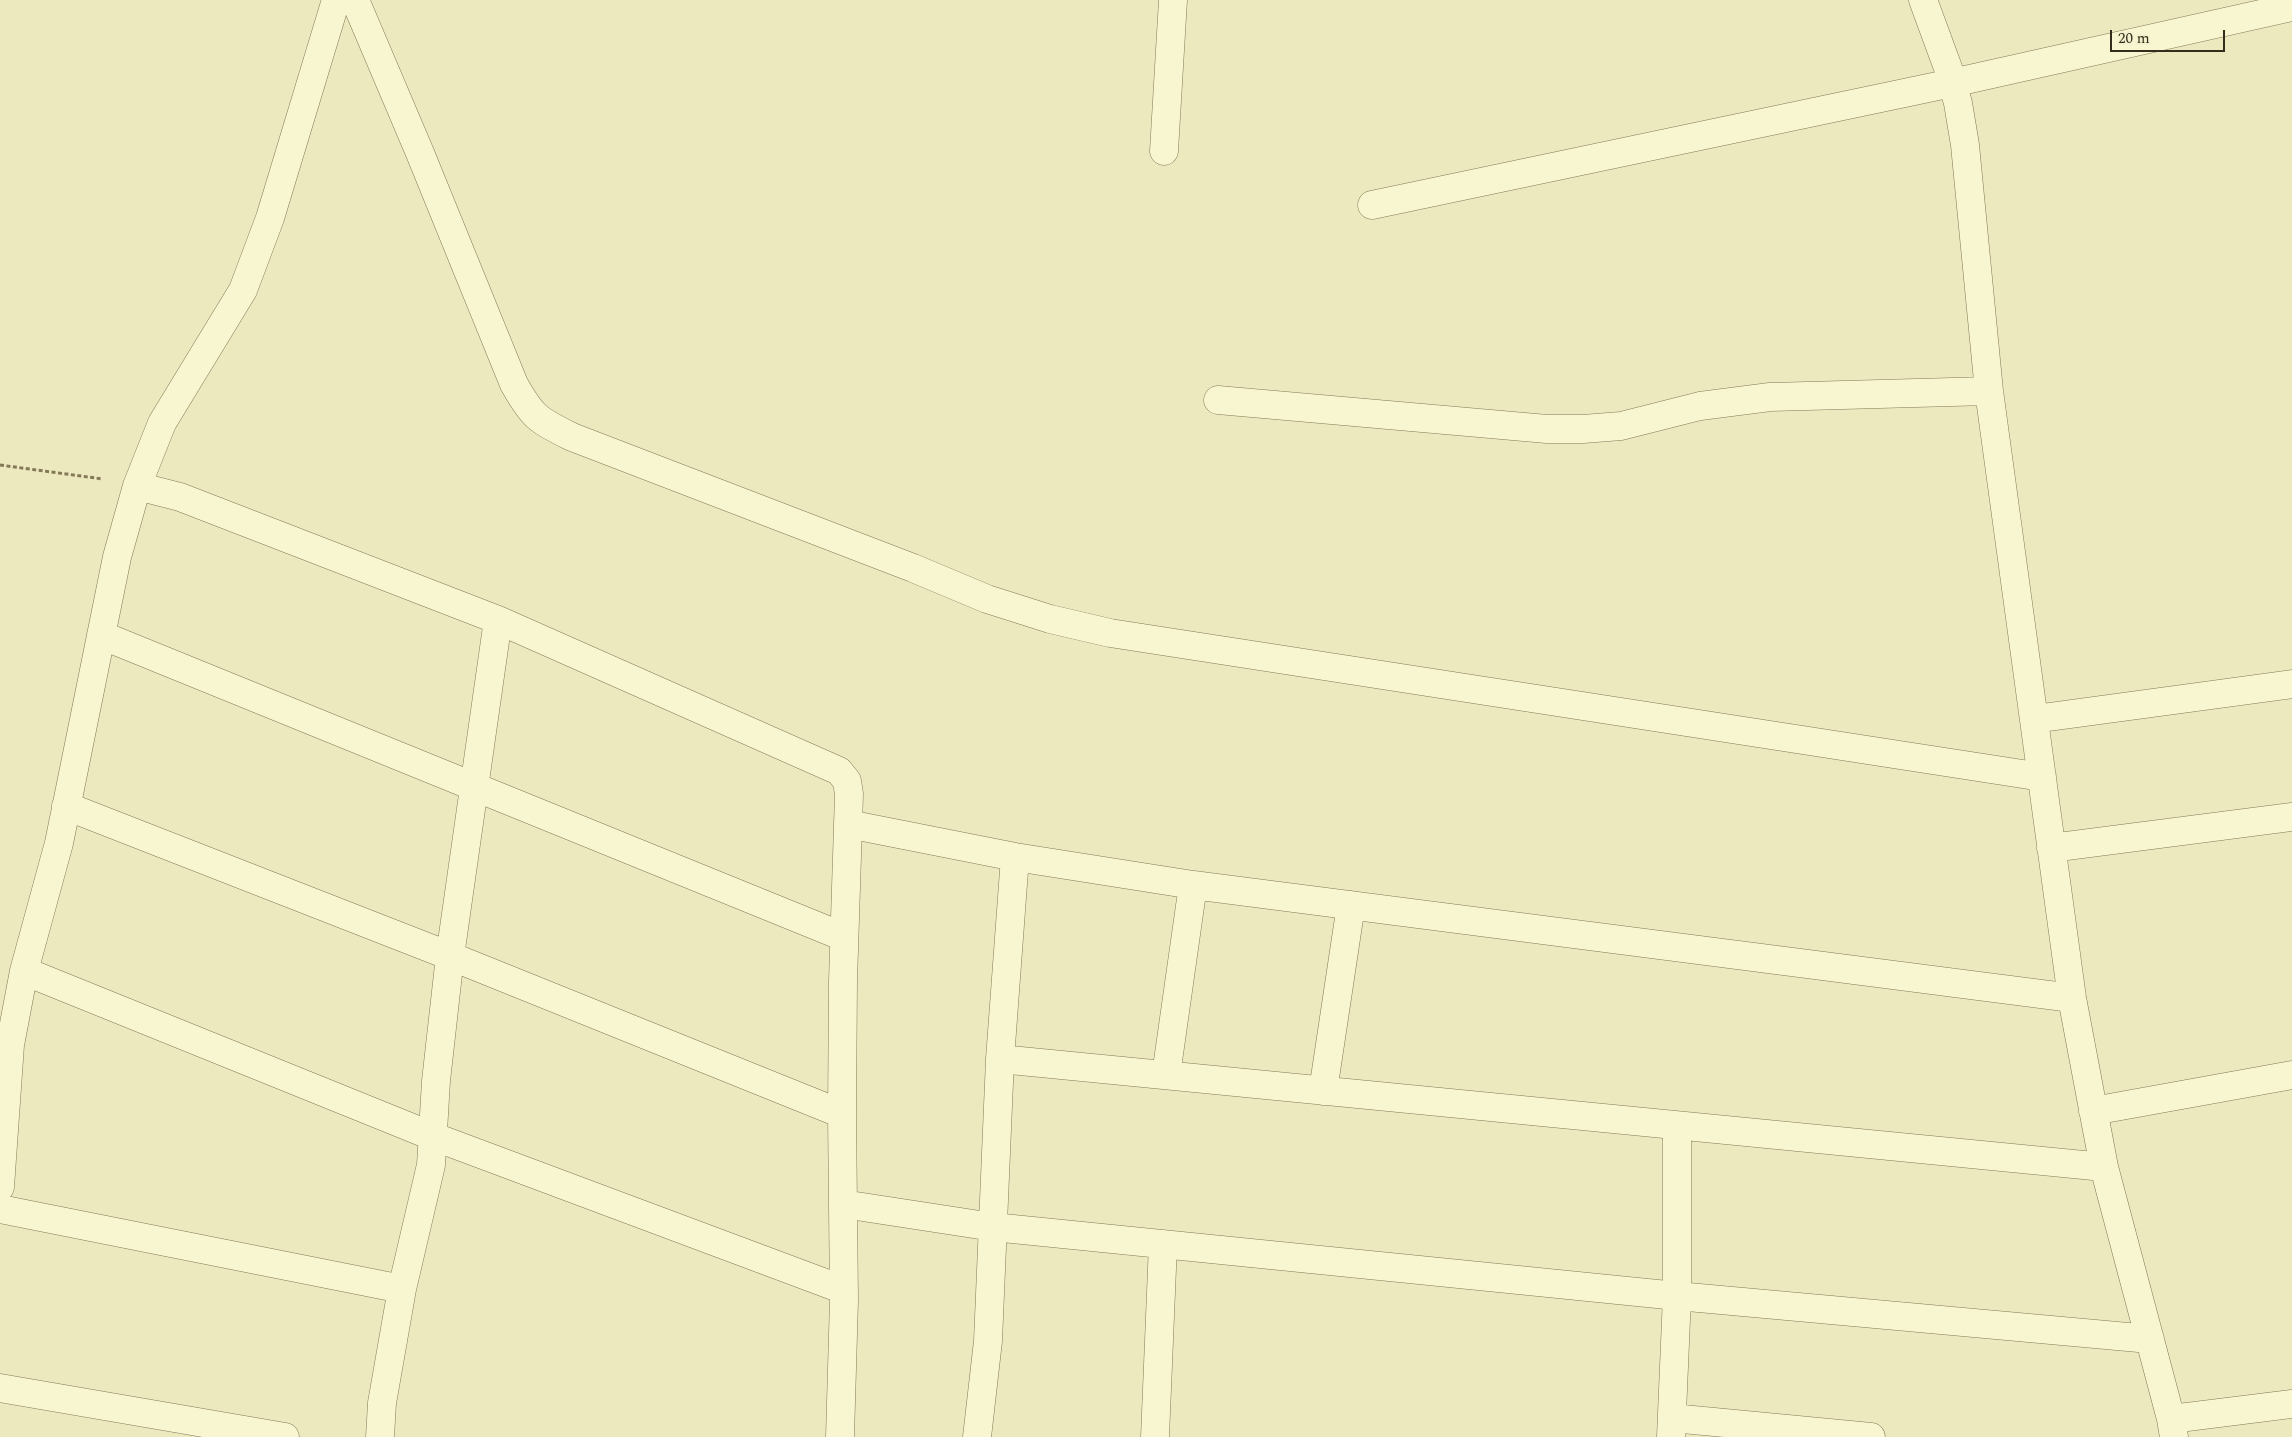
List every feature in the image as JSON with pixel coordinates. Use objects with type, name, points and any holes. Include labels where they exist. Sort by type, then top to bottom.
[{"type":"street","points":[[0,1187],[10,1045],[24,971],[59,843],[117,557],[137,486],[162,423],[243,290],[270,218],[336,0]]},
{"type":"street","points":[[355,0],[420,153],[514,384],[529,411],[544,424],[572,437],[904,564],[987,599],[1058,621],[1130,636],[2042,777]]},
{"type":"street","points":[[1164,151],[1173,0]]},
{"type":"street","points":[[1923,0],[1952,83],[1964,145],[1989,391],[2051,848],[2072,998],[2104,1167],[2173,1428],[2292,1404]]},
{"type":"street","points":[[1372,205],[1952,83],[2292,7]]},
{"type":"street","points":[[1218,400],[1547,429],[1582,430],[1622,426],[1700,406],[1770,397],[1989,391]]},
{"type":"street","points":[[137,486],[180,497],[498,620],[840,771],[847,781],[849,794],[844,937],[842,1114],[844,1290],[840,1437]]},
{"type":"street","points":[[380,1437],[382,1403],[402,1289],[431,1165],[432,1136],[450,956],[498,620]]},
{"type":"street","points":[[101,635],[844,937]]},
{"type":"street","points":[[2034,719],[2292,684]]},
{"type":"street","points":[[66,806],[450,956],[842,1114]]},
{"type":"street","points":[[2051,848],[2292,818]]},
{"type":"street","points":[[848,824],[1015,857],[1193,885],[2072,998]]},
{"type":"street","points":[[977,1437],[988,1342],[1000,1059],[1015,857]]},
{"type":"street","points":[[1166,1075],[1193,885]]},
{"type":"street","points":[[1324,1091],[1351,905]]},
{"type":"street","points":[[24,971],[432,1136],[844,1290]]},
{"type":"street","points":[[1000,1059],[2104,1167]]},
{"type":"street","points":[[2092,1111],[2292,1076]]},
{"type":"street","points":[[1677,1126],[1677,1296],[1672,1428],[1871,1437]]},
{"type":"street","points":[[843,1204],[993,1227],[1677,1296],[2150,1339]]},
{"type":"street","points":[[0,1210],[402,1289]]},
{"type":"street","points":[[1155,1437],[1163,1244]]},
{"type":"street","points":[[0,1388],[285,1437]]},
{"type":"path","points":[[0,465],[75,474],[137,486]]}]
